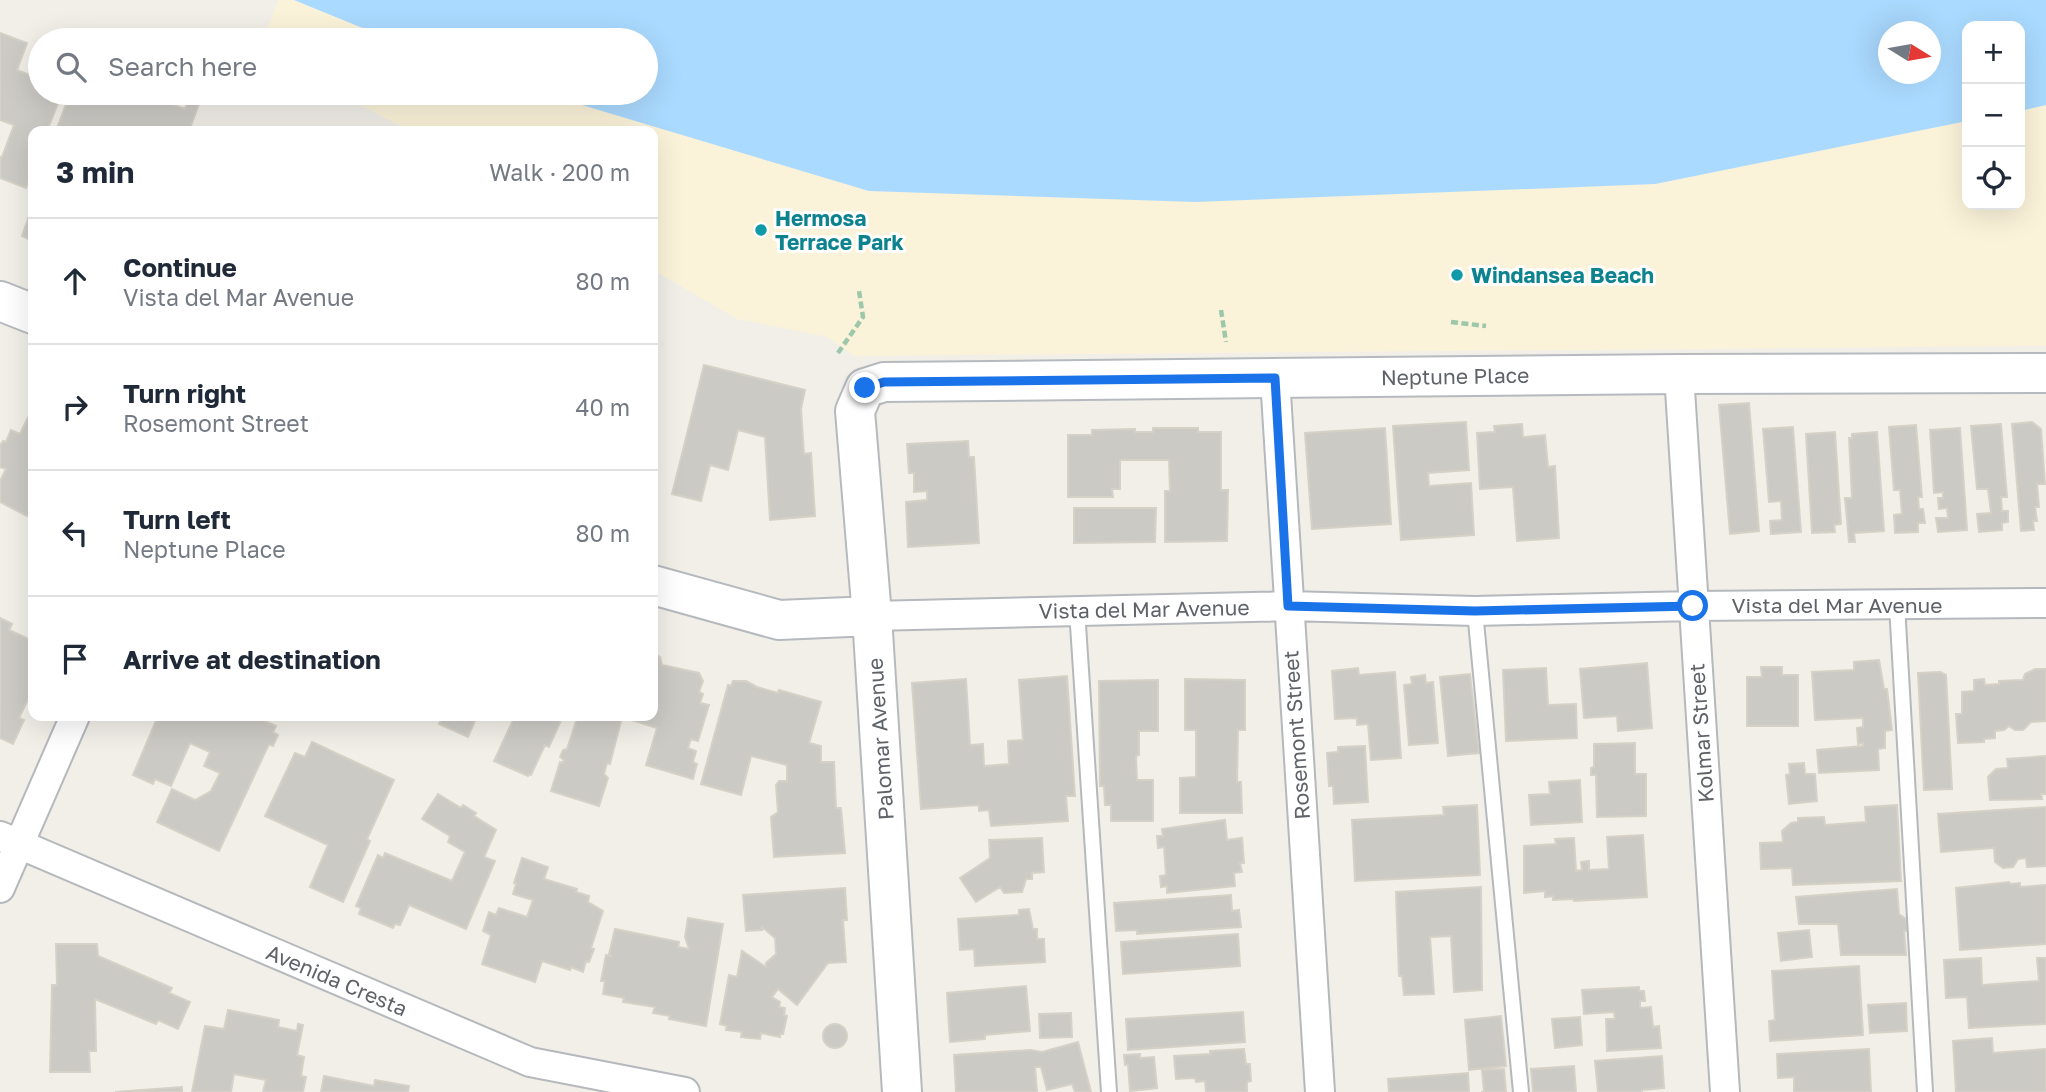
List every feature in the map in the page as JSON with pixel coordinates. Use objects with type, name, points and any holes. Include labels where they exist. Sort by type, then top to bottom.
[{"type":"street","points":[[0,301],[28,312]]},
{"type":"street","name":"Neptune Place","points":[[865,388],[884,382],[2046,373]]},
{"type":"street","name":"Kolmar Street","points":[[1679,374],[1725,1092]]},
{"type":"street","name":"Rosemont Street","points":[[1275,378],[1320,1092]]},
{"type":"street","name":"Palomar Avenue","points":[[865,388],[855,411],[872,616],[902,1092]]},
{"type":"street","points":[[658,588],[779,620],[872,616]]},
{"type":"street","name":"Vista del Mar Avenue","points":[[872,616],[1288,606],[1475,611],[2046,603]]},
{"type":"street","points":[[0,888],[10,840],[72,721]]},
{"type":"street","name":"Avenida Cresta","points":[[10,840],[530,1062],[685,1092]]},
{"type":"lane","points":[[1897,605],[1925,1092]]},
{"type":"lane","points":[[1077,610],[1109,1092]]},
{"type":"lane","points":[[1475,611],[1521,1092]]},
{"type":"path","points":[[838,353],[863,317],[859,291]]},
{"type":"path","points":[[1221,310],[1226,343]]},
{"type":"path","points":[[1451,322],[1486,326]]},
{"type":"sand","points":[[278,0],[294,0],[363,28],[268,28]]},
{"type":"sand","name":"Windansea Beach","points":[[360,105],[582,105],[652,126],[400,126]]},
{"type":"sand","name":"Windansea Beach","points":[[2046,105],[2046,346],[854,356],[828,337],[737,319],[658,273],[658,128],[869,191],[995,194],[1655,184],[1962,122],[1962,210],[2025,210],[2025,110]]},
{"type":"water","points":[[294,0],[2046,0],[2046,105],[2025,110],[2025,21],[1962,21],[1962,122],[1655,184],[1195,202],[869,191],[582,105],[658,105],[658,28],[363,28]]},
{"type":"building","points":[[0,33],[27,43],[17,70],[28,74],[28,105],[57,105],[49,126],[28,126],[26,188],[0,178],[0,157],[14,125],[0,120]]},
{"type":"building","points":[[66,105],[174,105],[185,109],[186,105],[199,105],[191,126],[58,126]]},
{"type":"building","points":[[28,219],[28,239],[22,236]]},
{"type":"building","points":[[704,365],[805,390],[801,409],[804,454],[811,453],[815,516],[770,520],[765,437],[738,430],[728,470],[710,465],[701,501],[672,494]]},
{"type":"building","points":[[1749,403],[1759,531],[1730,534],[1719,405]]},
{"type":"building","points":[[28,417],[28,516],[0,502],[0,481],[6,469],[0,467],[0,446],[3,441],[6,442],[11,430],[20,434]]},
{"type":"building","points":[[1466,422],[1469,470],[1428,473],[1429,486],[1471,483],[1474,535],[1401,540],[1393,426]]},
{"type":"building","points":[[2032,422],[2041,429],[2045,484],[2037,484],[2039,507],[2035,507],[2037,521],[2033,521],[2034,530],[2021,531],[2012,424]]},
{"type":"building","points":[[1522,424],[1523,437],[1545,435],[1548,467],[1555,466],[1559,538],[1517,541],[1513,487],[1480,489],[1477,433],[1495,432],[1494,426]]},
{"type":"building","points":[[2001,424],[2007,497],[2001,497],[2002,511],[2008,511],[2008,522],[2002,523],[2002,530],[1979,532],[1977,514],[1991,513],[1988,489],[1977,489],[1971,426]]},
{"type":"building","points":[[1916,425],[1922,497],[1918,497],[1919,509],[1923,509],[1925,523],[1918,523],[1918,532],[1895,533],[1894,515],[1902,514],[1900,490],[1894,490],[1889,427]]},
{"type":"building","points":[[1793,427],[1801,532],[1771,534],[1770,521],[1782,520],[1781,501],[1769,502],[1763,429]]},
{"type":"building","points":[[1153,428],[1198,428],[1198,432],[1221,432],[1221,490],[1228,490],[1227,541],[1165,542],[1165,491],[1170,491],[1169,460],[1120,460],[1120,489],[1112,489],[1113,497],[1068,497],[1068,435],[1092,435],[1092,430],[1135,429],[1135,432],[1153,432]]},
{"type":"building","points":[[1385,428],[1391,524],[1312,529],[1305,433]]},
{"type":"building","points":[[1960,428],[1967,530],[1938,532],[1936,518],[1948,518],[1947,508],[1939,509],[1938,498],[1943,498],[1943,492],[1934,493],[1930,430]]},
{"type":"building","points":[[1835,432],[1841,524],[1834,525],[1835,532],[1812,533],[1806,434]]},
{"type":"building","points":[[1877,432],[1884,531],[1854,533],[1855,542],[1849,542],[1845,498],[1852,498],[1849,438],[1852,438],[1852,434]]},
{"type":"building","points":[[968,441],[969,457],[974,457],[979,543],[908,547],[906,502],[927,500],[927,491],[914,492],[914,473],[909,473],[907,444]]},
{"type":"building","points":[[1074,508],[1156,508],[1155,542],[1074,543]]},
{"type":"building","points":[[0,618],[12,624],[9,630],[28,639],[28,699],[19,718],[24,720],[13,744],[0,738]]},
{"type":"building","points":[[658,656],[662,665],[699,673],[703,681],[699,692],[703,694],[700,703],[709,705],[698,741],[691,739],[688,748],[696,751],[693,762],[697,764],[693,779],[646,765],[657,728],[635,721],[658,721]]},
{"type":"building","points":[[1879,660],[1884,689],[1887,689],[1892,730],[1885,731],[1885,748],[1878,749],[1879,770],[1819,773],[1817,750],[1863,746],[1863,743],[1858,744],[1857,728],[1863,727],[1863,718],[1815,720],[1812,672],[1854,670],[1854,662]]},
{"type":"building","points":[[1647,663],[1652,728],[1618,731],[1617,716],[1584,718],[1580,669]]},
{"type":"building","points":[[1761,667],[1782,667],[1782,675],[1798,675],[1798,726],[1747,726],[1747,677],[1762,677]]},
{"type":"building","points":[[1358,668],[1359,675],[1395,672],[1401,758],[1371,760],[1368,724],[1357,725],[1357,718],[1335,719],[1332,671]]},
{"type":"building","points":[[1546,668],[1548,705],[1576,704],[1577,738],[1506,741],[1503,670]]},
{"type":"building","points":[[2035,669],[2046,669],[2046,721],[2031,722],[2023,730],[2015,730],[2009,726],[1995,731],[1995,738],[1984,739],[1984,742],[1958,743],[1956,714],[1962,714],[1962,692],[1974,691],[1974,680],[1984,679],[1985,685],[1999,684],[1999,681],[2023,680],[2025,674]]},
{"type":"building","points":[[1940,672],[1946,675],[1952,789],[1924,790],[1918,673]]},
{"type":"building","points":[[1470,674],[1479,753],[1448,756],[1440,677]]},
{"type":"building","points":[[1425,675],[1426,683],[1433,682],[1438,743],[1409,745],[1404,685],[1412,684],[1411,677]]},
{"type":"building","points":[[1067,676],[1075,796],[1066,796],[1068,821],[991,826],[989,810],[979,811],[979,805],[921,809],[912,683],[966,679],[970,745],[983,744],[984,766],[1009,764],[1008,741],[1023,740],[1019,680]]},
{"type":"building","points":[[1185,679],[1245,680],[1245,730],[1238,730],[1237,782],[1241,782],[1242,813],[1180,813],[1180,778],[1196,777],[1196,730],[1185,730]]},
{"type":"building","points":[[1158,680],[1158,731],[1139,731],[1139,755],[1136,756],[1137,780],[1153,780],[1153,821],[1111,821],[1111,805],[1105,805],[1104,786],[1100,786],[1099,681]]},
{"type":"building","points":[[733,681],[746,681],[778,693],[779,690],[821,702],[809,743],[821,746],[821,762],[834,762],[836,808],[841,808],[845,853],[774,857],[771,817],[778,812],[776,785],[779,781],[787,781],[787,765],[751,756],[741,795],[701,784],[728,685],[731,686]]},
{"type":"building","points":[[156,721],[265,721],[276,726],[273,732],[278,735],[273,746],[269,744],[219,851],[157,822],[172,789],[195,800],[211,791],[220,773],[204,766],[210,752],[190,743],[171,786],[155,779],[153,784],[133,775]]},
{"type":"building","points":[[440,721],[475,721],[468,737],[439,724]]},
{"type":"building","points":[[513,721],[561,721],[549,747],[545,745],[531,775],[494,761]]},
{"type":"building","points":[[576,721],[621,721],[610,764],[607,763],[604,774],[608,778],[599,806],[551,791],[560,762],[564,760],[560,757],[563,750],[567,749]]},
{"type":"building","points":[[312,742],[394,780],[367,839],[370,841],[343,902],[310,887],[328,845],[265,816],[295,753],[305,757]]},
{"type":"building","points":[[1635,743],[1635,774],[1646,774],[1646,816],[1597,817],[1596,775],[1591,775],[1591,768],[1594,767],[1594,744]]},
{"type":"building","points":[[1365,746],[1368,802],[1334,804],[1333,786],[1329,786],[1327,753],[1338,752],[1338,747]]},
{"type":"building","points":[[2046,756],[2046,794],[2041,794],[2042,799],[1990,800],[1988,777],[1996,769],[2008,768],[2007,759]]},
{"type":"building","points":[[1804,763],[1805,774],[1815,774],[1817,801],[1789,804],[1786,775],[1790,774],[1789,764]]},
{"type":"building","points":[[1580,780],[1582,822],[1531,825],[1529,795],[1550,794],[1549,782]]},
{"type":"building","points":[[438,794],[461,808],[463,805],[476,813],[474,816],[496,830],[484,857],[495,861],[466,929],[409,905],[400,925],[395,924],[393,928],[359,914],[361,908],[356,906],[378,855],[383,858],[385,853],[452,881],[465,852],[448,842],[450,836],[422,819]]},
{"type":"building","points":[[1477,805],[1480,875],[1355,881],[1352,820],[1444,815],[1443,807]]},
{"type":"building","points":[[1897,805],[1901,881],[1793,885],[1792,868],[1761,869],[1760,843],[1783,842],[1782,831],[1791,823],[1798,822],[1798,818],[1824,817],[1825,825],[1866,822],[1865,807]]},
{"type":"building","points":[[2046,807],[2046,866],[2027,867],[2026,858],[2018,859],[2013,867],[2003,868],[1995,862],[1994,848],[1941,852],[1938,814]]},
{"type":"building","points":[[1225,820],[1227,840],[1242,838],[1244,863],[1240,863],[1242,872],[1234,873],[1235,886],[1167,893],[1167,886],[1161,887],[1160,876],[1166,875],[1164,847],[1158,848],[1157,836],[1163,836],[1162,829]]},
{"type":"building","points":[[1643,835],[1647,897],[1574,901],[1553,900],[1553,896],[1545,897],[1545,891],[1524,893],[1524,846],[1556,844],[1555,839],[1574,838],[1576,871],[1582,870],[1581,862],[1589,861],[1589,870],[1609,869],[1607,837]]},
{"type":"building","points":[[1042,838],[1044,872],[1032,873],[1032,879],[1026,879],[1022,892],[1004,893],[1000,887],[976,902],[960,878],[990,858],[989,840]]},
{"type":"building","points":[[522,858],[548,867],[544,879],[577,889],[576,892],[589,896],[588,902],[603,911],[591,948],[594,949],[583,972],[542,961],[535,982],[482,964],[491,935],[483,931],[489,912],[496,915],[499,908],[527,917],[533,900],[513,894]]},
{"type":"building","points":[[2020,883],[2020,887],[2046,885],[2046,944],[1960,950],[1956,888]]},
{"type":"building","points":[[1481,887],[1482,990],[1454,992],[1451,936],[1430,937],[1434,994],[1404,995],[1402,976],[1399,976],[1396,892]]},
{"type":"building","points":[[845,888],[847,920],[843,920],[846,962],[828,963],[797,1005],[778,989],[772,997],[780,1002],[779,1007],[785,1008],[784,1015],[787,1016],[780,1037],[761,1033],[760,1039],[741,1037],[742,1032],[726,1030],[727,1026],[720,1024],[729,975],[737,977],[742,951],[766,967],[766,963],[776,954],[775,938],[762,927],[762,930],[746,931],[743,895]]},
{"type":"building","points":[[1897,889],[1899,914],[1906,919],[1906,955],[1841,955],[1838,924],[1799,924],[1796,897]]},
{"type":"building","points":[[1231,895],[1232,911],[1239,910],[1241,927],[1137,934],[1137,930],[1116,931],[1114,903]]},
{"type":"building","points":[[1029,909],[1033,929],[1037,929],[1037,939],[1044,939],[1045,962],[975,966],[974,949],[960,950],[958,919],[1019,915],[1019,910]]},
{"type":"building","points":[[688,918],[723,924],[706,1026],[669,1019],[670,1016],[653,1013],[655,1007],[623,1002],[624,998],[603,994],[605,981],[601,981],[606,955],[611,956],[609,954],[615,929],[679,942],[678,947],[689,949],[685,937]]},
{"type":"building","points":[[1809,930],[1812,957],[1781,961],[1778,933]]},
{"type":"building","points":[[1238,934],[1240,966],[1123,974],[1121,942]]},
{"type":"building","points":[[56,944],[97,944],[98,956],[172,988],[169,993],[190,1002],[178,1029],[158,1020],[156,1024],[95,999],[96,1051],[89,1051],[90,1072],[50,1072],[52,985],[57,985]]},
{"type":"building","points":[[1981,958],[1982,985],[2039,981],[2037,958],[2046,958],[2046,1024],[1969,1028],[1967,997],[1946,998],[1944,960]]},
{"type":"building","points":[[1859,966],[1863,1035],[1770,1041],[1769,1021],[1775,1020],[1772,971]]},
{"type":"building","points":[[1026,986],[1030,1031],[985,1035],[985,1039],[950,1042],[947,993]]},
{"type":"building","points":[[1639,987],[1639,991],[1644,991],[1645,1001],[1640,1001],[1640,1008],[1651,1007],[1653,1027],[1659,1026],[1661,1048],[1607,1051],[1606,1019],[1615,1019],[1614,1012],[1584,1014],[1582,990]]},
{"type":"building","points":[[1906,1003],[1907,1031],[1870,1033],[1868,1005]]},
{"type":"building","points":[[228,1010],[279,1020],[278,1027],[297,1031],[298,1024],[303,1025],[297,1055],[304,1057],[301,1076],[306,1077],[303,1092],[263,1092],[266,1080],[234,1074],[231,1092],[192,1092],[205,1026],[224,1029]]},
{"type":"building","points":[[1243,1012],[1245,1042],[1128,1050],[1126,1019]]},
{"type":"building","points":[[1071,1013],[1072,1037],[1040,1038],[1039,1014]]},
{"type":"building","points":[[1501,1016],[1506,1066],[1469,1070],[1465,1020]]},
{"type":"building","points":[[1580,1017],[1582,1045],[1555,1048],[1552,1019]]},
{"type":"building","points":[[835,1024],[846,1031],[847,1036],[840,1047],[835,1048],[824,1041],[823,1036],[830,1025]]},
{"type":"building","points":[[1992,1038],[1993,1053],[2046,1049],[2046,1092],[1956,1092],[1953,1041]]},
{"type":"building","points":[[1078,1042],[1091,1092],[1075,1092],[1072,1084],[1047,1090],[1041,1067],[1035,1067],[1037,1092],[956,1092],[954,1055],[1031,1050],[1042,1052]]},
{"type":"building","points":[[1244,1049],[1246,1064],[1250,1064],[1251,1081],[1247,1082],[1247,1092],[1206,1092],[1205,1081],[1196,1082],[1195,1078],[1176,1079],[1174,1056]]},
{"type":"building","points":[[1869,1049],[1871,1092],[1794,1092],[1794,1077],[1778,1078],[1777,1054]]},
{"type":"building","points":[[1140,1054],[1140,1058],[1154,1057],[1157,1088],[1130,1091],[1128,1064],[1125,1065],[1124,1055]]},
{"type":"building","points":[[1662,1056],[1664,1088],[1642,1092],[1598,1092],[1595,1061]]},
{"type":"building","points":[[1574,1066],[1576,1092],[1533,1092],[1531,1069]]},
{"type":"building","points":[[1504,1069],[1506,1092],[1484,1092],[1482,1070]]},
{"type":"building","points":[[1468,1073],[1469,1092],[1389,1092],[1388,1079]]},
{"type":"building","points":[[324,1076],[374,1086],[375,1080],[409,1086],[408,1092],[321,1092]]},
{"type":"building","points":[[182,1087],[182,1092],[115,1092]]},
{"type":"place","name":"Hermosa Terrace Park","points":[[761,230]]},
{"type":"place","name":"Windansea Beach","points":[[1457,275]]},
{"type":"route","points":[[865,388],[884,382],[1275,378],[1288,606],[1475,611],[1693,606]]}]
